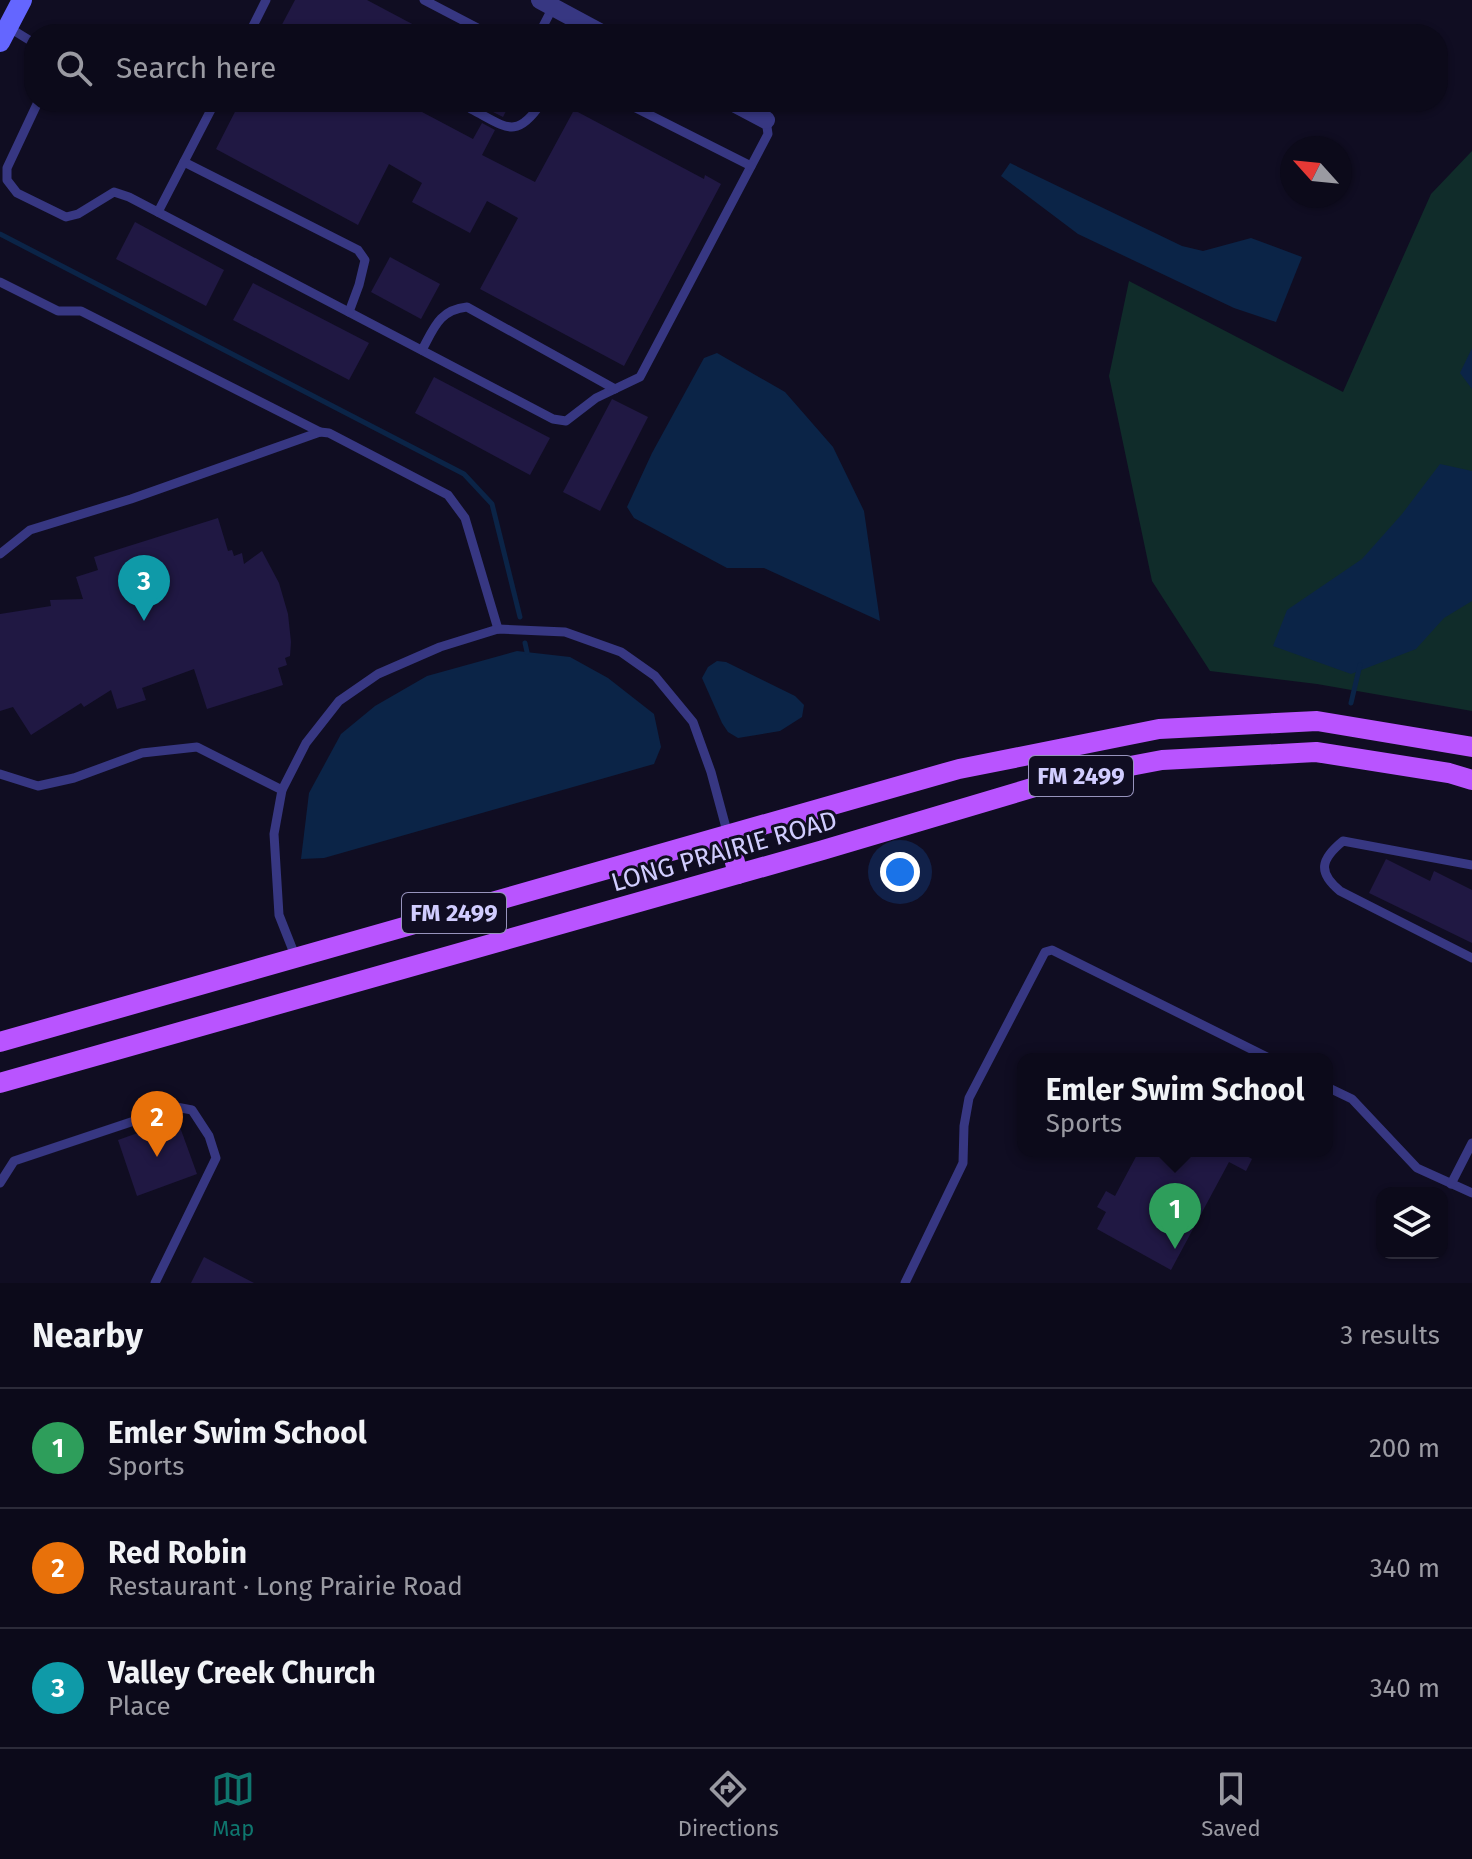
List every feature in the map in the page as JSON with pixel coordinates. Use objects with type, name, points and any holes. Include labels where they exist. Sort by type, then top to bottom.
[{"type":"main road","points":[[3,30],[22,0]]},
{"type":"main road","name":"LONG PRAIRIE ROAD","points":[[0,1042],[959,769],[1159,729],[1317,721],[1472,747]]},
{"type":"main road","name":"LONG PRAIRIE ROAD","points":[[0,1083],[1062,779],[1162,760],[1316,752],[1449,773],[1472,780]]},
{"type":"main road","points":[[728,835],[738,874]]},
{"type":"street","points":[[546,4],[584,24]]},
{"type":"street","points":[[751,112],[766,120]]},
{"type":"lane","points":[[254,24],[266,0]]},
{"type":"lane","points":[[424,0],[470,24]]},
{"type":"lane","points":[[541,24],[546,4]]},
{"type":"lane","points":[[3,30],[24,39]]},
{"type":"lane","points":[[33,112],[7,168],[7,180],[17,193],[66,217],[78,214],[114,192],[129,197],[553,419],[566,421],[596,398],[640,377],[768,134],[766,120]]},
{"type":"lane","points":[[158,212],[210,112]]},
{"type":"lane","points":[[477,112],[507,127],[521,126],[535,112]]},
{"type":"lane","points":[[644,112],[751,166]]},
{"type":"lane","points":[[184,162],[358,250],[365,260],[349,312]]},
{"type":"lane","points":[[0,282],[58,311],[81,311],[448,495],[465,518],[498,629]]},
{"type":"lane","points":[[422,350],[445,314],[467,307],[615,389]]},
{"type":"lane","points":[[0,554],[30,530],[131,499],[320,432]]},
{"type":"lane","points":[[296,958],[279,915],[274,834],[282,790],[306,743],[339,701],[378,674],[440,647],[498,629],[565,632],[621,652],[655,676],[693,722],[711,772],[728,835]]},
{"type":"lane","points":[[0,774],[38,786],[74,778],[142,753],[197,747],[282,790]]},
{"type":"lane","points":[[1472,865],[1343,841],[1326,859],[1324,871],[1328,881],[1340,891],[1472,958]]},
{"type":"lane","points":[[905,1283],[963,1163],[964,1126],[969,1098],[1045,952],[1052,950],[1259,1053]]},
{"type":"lane","points":[[1333,1090],[1352,1099],[1417,1168],[1472,1193]]},
{"type":"lane","points":[[0,1183],[14,1161],[176,1107],[192,1110],[209,1136],[216,1158],[155,1283]]},
{"type":"lane","points":[[1451,1184],[1472,1143]]},
{"type":"green space","points":[[1472,151],[1472,711],[1317,684],[1210,671],[1152,581],[1109,376],[1129,281],[1343,392],[1431,194]]},
{"type":"water","points":[[1010,163],[1182,246],[1203,251],[1251,238],[1302,257],[1276,322],[1234,308],[1078,234],[1001,176]]},
{"type":"water","points":[[1472,348],[1472,389],[1460,373]]},
{"type":"water","points":[[717,353],[785,392],[833,447],[864,511],[880,621],[764,568],[727,568],[634,518],[627,507],[652,453],[704,358]]},
{"type":"water","points":[[1440,464],[1472,471],[1472,601],[1444,618],[1416,649],[1351,674],[1273,646],[1287,610],[1362,559]]},
{"type":"water","points":[[517,651],[570,657],[608,678],[654,714],[661,747],[654,764],[324,858],[301,859],[309,793],[341,734],[375,706],[427,676]]},
{"type":"water","points":[[717,661],[726,662],[795,696],[804,705],[802,717],[780,731],[738,738],[728,732],[702,678],[708,667]]},
{"type":"building","points":[[295,0],[367,0],[412,24],[282,24]]},
{"type":"building","points":[[235,112],[422,112],[473,139],[482,123],[495,130],[482,155],[535,182],[573,112],[578,112],[704,179],[705,175],[721,184],[624,366],[480,289],[518,218],[487,201],[470,233],[412,202],[422,183],[389,164],[358,225],[216,149]]},
{"type":"building","points":[[135,222],[224,270],[206,306],[116,259]]},
{"type":"building","points":[[390,257],[440,284],[421,319],[371,292]]},
{"type":"building","points":[[253,283],[369,343],[349,380],[233,320]]},
{"type":"building","points":[[434,377],[550,438],[530,475],[415,413]]},
{"type":"building","points":[[612,399],[648,417],[600,511],[563,492]]},
{"type":"building","points":[[218,518],[228,551],[232,550],[234,556],[242,553],[244,564],[262,551],[279,583],[288,614],[291,642],[290,656],[285,658],[287,665],[278,668],[283,685],[207,709],[194,669],[142,688],[146,700],[117,709],[111,690],[84,707],[81,703],[31,735],[13,707],[0,711],[0,614],[51,606],[50,600],[83,599],[76,577],[98,570],[94,557]]},
{"type":"building","points":[[1386,859],[1430,881],[1434,871],[1472,890],[1472,943],[1369,893]]},
{"type":"building","points":[[177,1119],[197,1174],[137,1196],[118,1140]]},
{"type":"building","points":[[1136,1157],[1252,1159],[1246,1171],[1229,1162],[1171,1270],[1097,1229],[1106,1212],[1097,1207],[1106,1191],[1115,1196]]},
{"type":"building","points":[[204,1257],[254,1283],[191,1283]]},
{"type":"waterway","points":[[0,234],[464,474],[492,504],[520,617]]},
{"type":"waterway","points":[[525,643],[527,652]]},
{"type":"waterway","points":[[1351,703],[1360,665]]},
{"type":"place","name":"Valley Creek Church","points":[[144,621]]},
{"type":"place","name":"Red Robin","points":[[157,1157]]},
{"type":"place","name":"Emler Swim School","points":[[1175,1249]]}]
